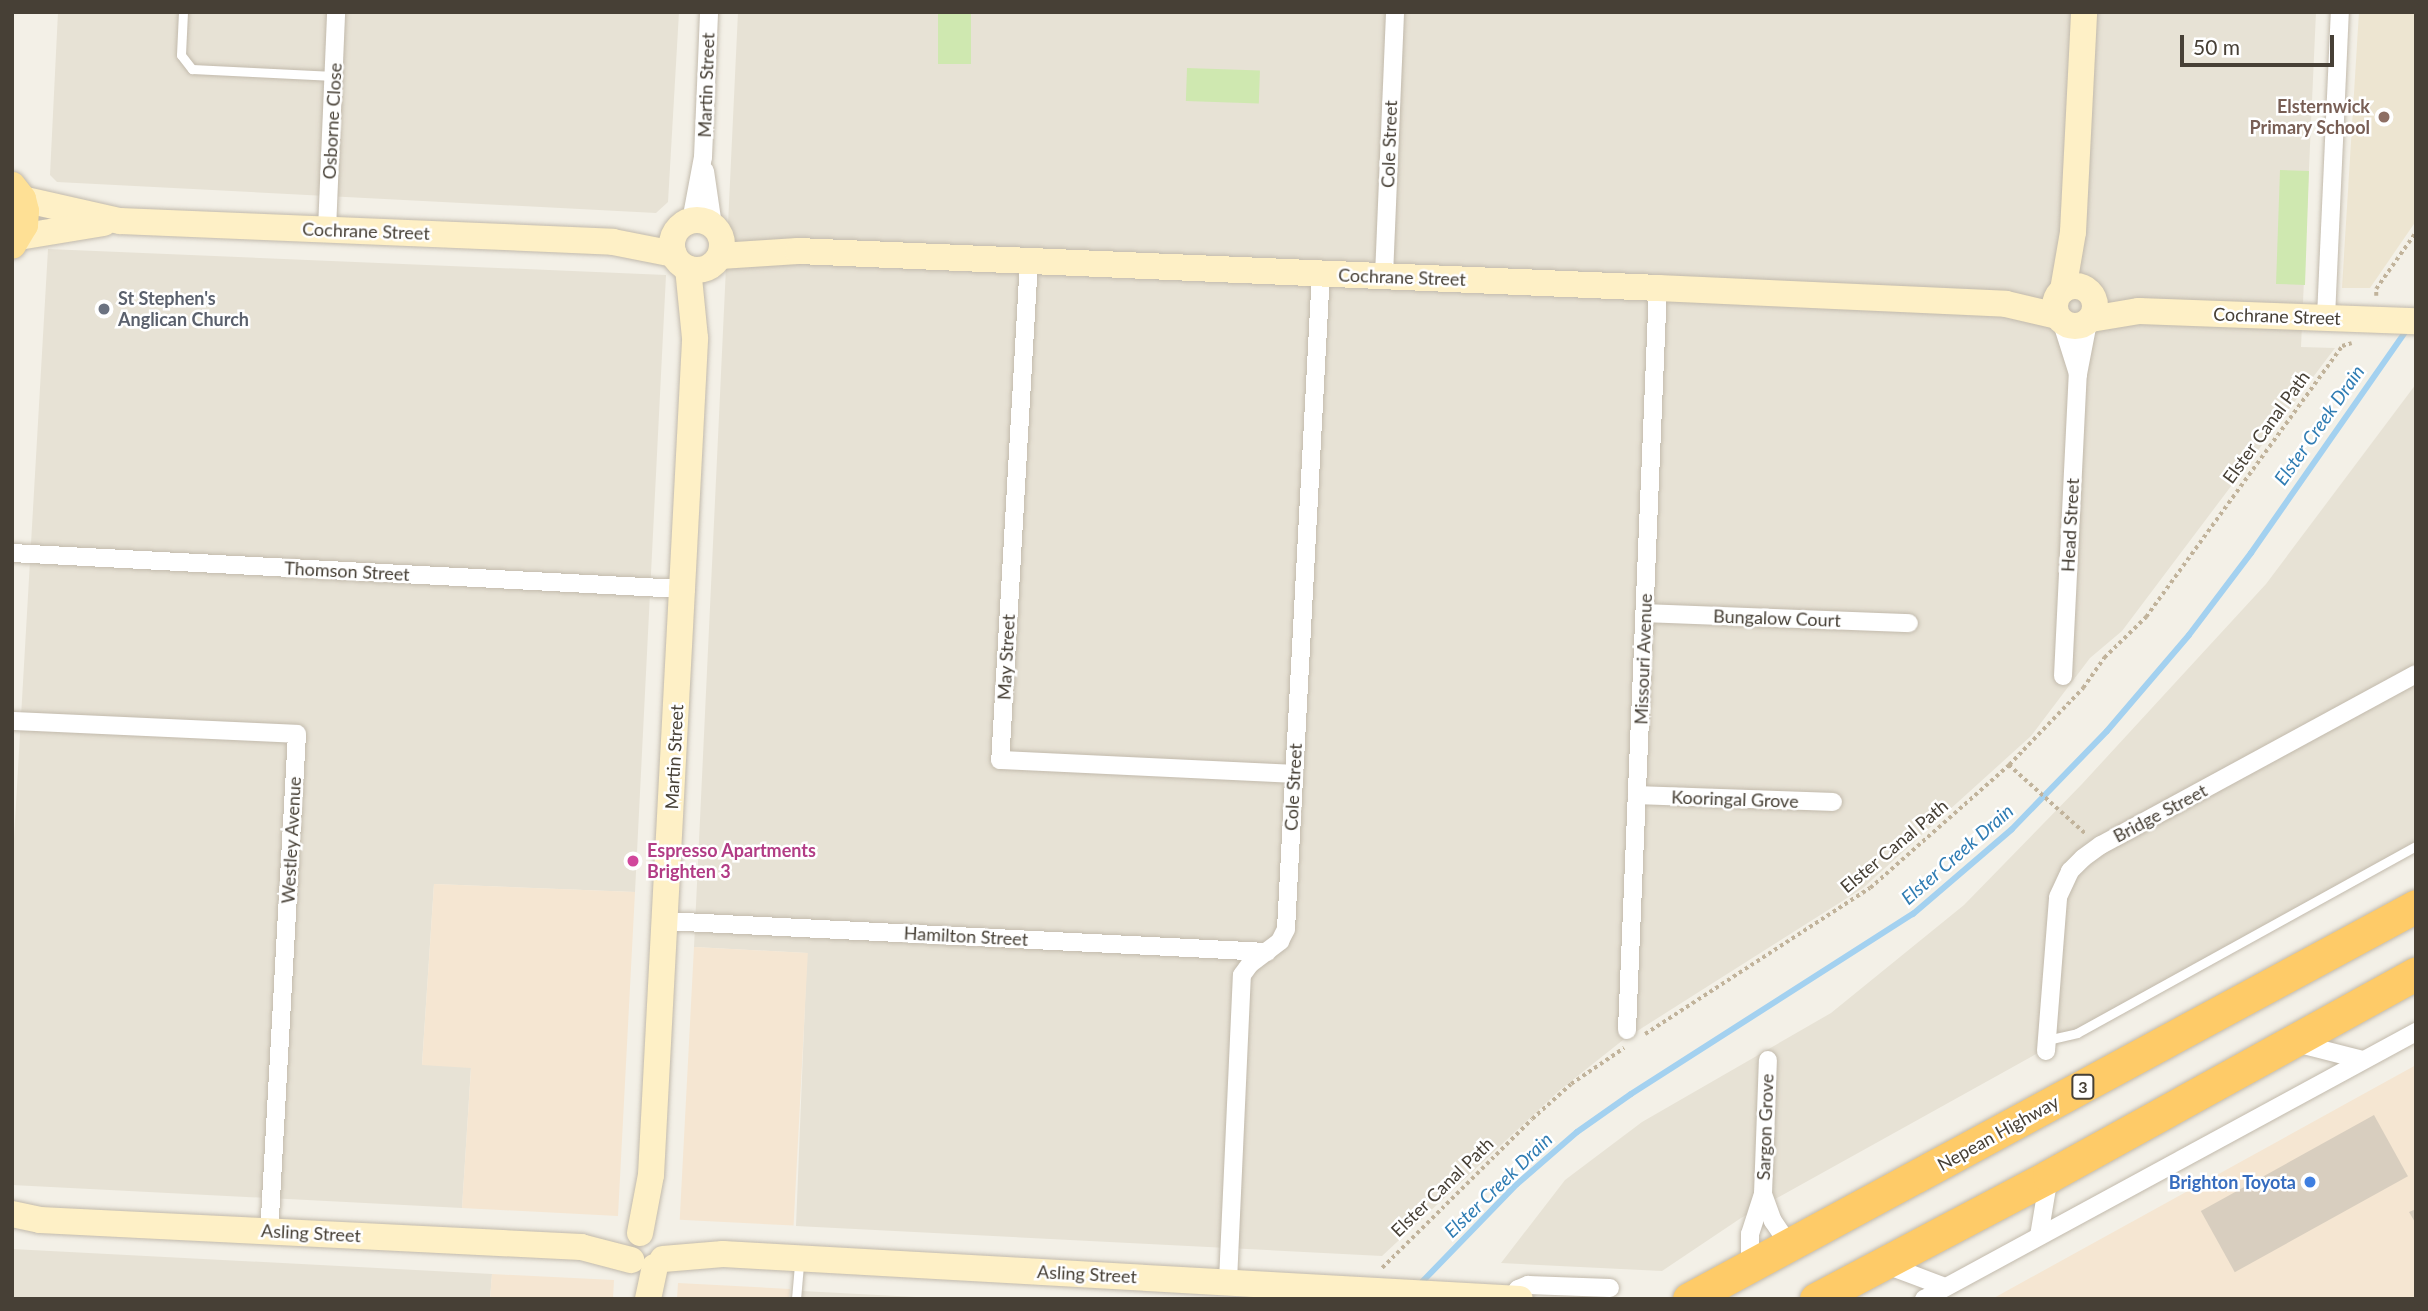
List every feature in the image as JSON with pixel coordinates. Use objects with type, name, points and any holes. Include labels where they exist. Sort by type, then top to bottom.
[{"type":"highway","name":"Nepean Highway","points":[[1706,1295],[1790,1246],[2416,906]]},
{"type":"highway","points":[[1816,1299],[2049,1176],[2416,973]]},
{"type":"main road","points":[[16,241],[26,211],[17,192]]},
{"type":"street","name":"Osborne Close","points":[[327,230],[336,12]]},
{"type":"street","name":"Martin Street","points":[[648,1299],[651,1175],[695,338],[709,12]]},
{"type":"street","name":"Cole Street","points":[[1384,276],[1395,12]]},
{"type":"street","name":"Head Street","points":[[2063,676],[2078,374],[2073,232],[2084,12]]},
{"type":"street","points":[[2326,317],[2340,12]]},
{"type":"street","name":"Cochrane Street","points":[[17,192],[120,221],[2074,306],[2138,311],[2326,317],[2368,322],[2416,321]]},
{"type":"street","name":"Cochrane Street","points":[[16,241],[120,221]]},
{"type":"street","name":"May Street","points":[[1029,261],[1000,760],[1293,774]]},
{"type":"street","name":"Cole Street","points":[[1228,1281],[1242,975],[1250,964],[1280,941],[1286,929],[1321,273]]},
{"type":"street","name":"Missouri Avenue","points":[[1627,1030],[1658,288]]},
{"type":"street","name":"Head Street","points":[[2074,306],[2078,374]]},
{"type":"street","name":"Thomson Street","points":[[12,553],[682,589]]},
{"type":"street","name":"Bungalow Court","points":[[1645,612],[1909,623]]},
{"type":"street","name":"Bridge Street","points":[[2047,1046],[2058,897],[2070,871],[2082,858],[2101,845],[2416,674]]},
{"type":"street","name":"Westley Avenue","points":[[12,721],[297,734],[269,1231]]},
{"type":"street","name":"Kooringal Grove","points":[[1637,795],[1833,802]]},
{"type":"street","name":"Hamilton Street","points":[[665,921],[1267,952]]},
{"type":"street","points":[[1924,1299],[2416,1032]]},
{"type":"street","points":[[2289,1042],[2363,1060]]},
{"type":"street","name":"Sargon Grove","points":[[1750,1268],[1750,1234],[1763,1195],[1768,1060]]},
{"type":"street","points":[[2039,1236],[2049,1176]]},
{"type":"street","name":"Sargon Grove","points":[[1763,1195],[1773,1221],[1790,1246]]},
{"type":"street","name":"Asling Street","points":[[12,1214],[40,1220],[1228,1281],[1455,1296],[1514,1298],[1528,1285],[1610,1288]]},
{"type":"street","name":"Asling Street","points":[[12,1224],[40,1220]]},
{"type":"street","name":"Martin Street","points":[[642,1299],[648,1250]]},
{"type":"street","points":[[1884,1264],[1945,1287]]},
{"type":"lane","points":[[183,12],[181,55],[192,69],[334,76]]},
{"type":"lane","points":[[2047,1046],[2075,1035],[2416,846]]},
{"type":"lane","points":[[796,1299],[799,1259]]},
{"type":"path","points":[[2368,322],[2376,289],[2416,232]]},
{"type":"path","name":"Elster Canal Path","points":[[1374,1289],[1397,1250],[1571,1084],[1870,888],[2009,765],[2083,688],[2104,658],[2146,617],[2342,346],[2368,322]]},
{"type":"path","points":[[2009,765],[2072,823]]},
{"type":"shaded area","points":[[58,12],[679,12],[668,202],[656,213],[57,182],[50,175]]},
{"type":"shaded area","points":[[738,12],[2316,12],[2301,347],[2335,348],[2122,631],[2090,658],[2031,736],[1863,888],[1623,1040],[1560,1090],[1382,1256],[796,1226],[807,953],[694,947]]},
{"type":"shaded area","name":"Elsternwick Primary School","points":[[2359,12],[2416,12],[2416,221],[2370,288],[2342,288]]},
{"type":"shaded area","points":[[48,249],[666,275],[635,892],[434,884],[422,1064],[471,1067],[462,1208],[12,1185],[12,873]]},
{"type":"shaded area","points":[[2416,384],[2416,843],[1741,1218],[1662,1271],[1501,1263],[1565,1180],[1642,1122],[1831,1013],[1964,905],[2082,784],[2266,584]]},
{"type":"shaded area","points":[[434,884],[635,892],[618,1216],[462,1208],[471,1068],[422,1065]]},
{"type":"shaded area","points":[[694,947],[808,953],[794,1226],[680,1220]]},
{"type":"shaded area","name":"Brighton Toyota","points":[[2416,1065],[2416,1299],[1992,1299]]},
{"type":"shaded area","points":[[12,1249],[492,1274],[490,1299],[12,1299]]},
{"type":"shaded area","points":[[492,1274],[614,1280],[613,1299],[490,1299]]},
{"type":"shaded area","points":[[678,1283],[790,1289],[789,1299],[677,1299]]},
{"type":"shaded area","points":[[802,1291],[954,1299],[801,1299]]},
{"type":"green space","points":[[938,12],[971,12],[971,64],[938,64]]},
{"type":"green space","points":[[1187,68],[1260,71],[1259,104],[1186,101]]},
{"type":"green space","points":[[2280,170],[2309,171],[2305,285],[2276,284]]},
{"type":"building","name":"Brighton Toyota","points":[[2374,1115],[2408,1176],[2235,1272],[2201,1211]]},
{"type":"building","points":[[2416,1209],[2416,1224],[2409,1212]]},
{"type":"waterway","name":"Elster Creek Drain","points":[[1420,1284],[1517,1184],[1577,1132],[1631,1094],[1913,914],[2012,829],[2107,731],[2189,635],[2251,553],[2407,329]]},
{"type":"place","name":"Elsternwick Primary School","points":[[2384,117]]},
{"type":"place","name":"St Stephen's Anglican Church","points":[[104,309]]},
{"type":"place","name":"Espresso Apartments Brighten 3","points":[[633,861]]},
{"type":"place","name":"Brighton Toyota","points":[[2310,1182]]}]
